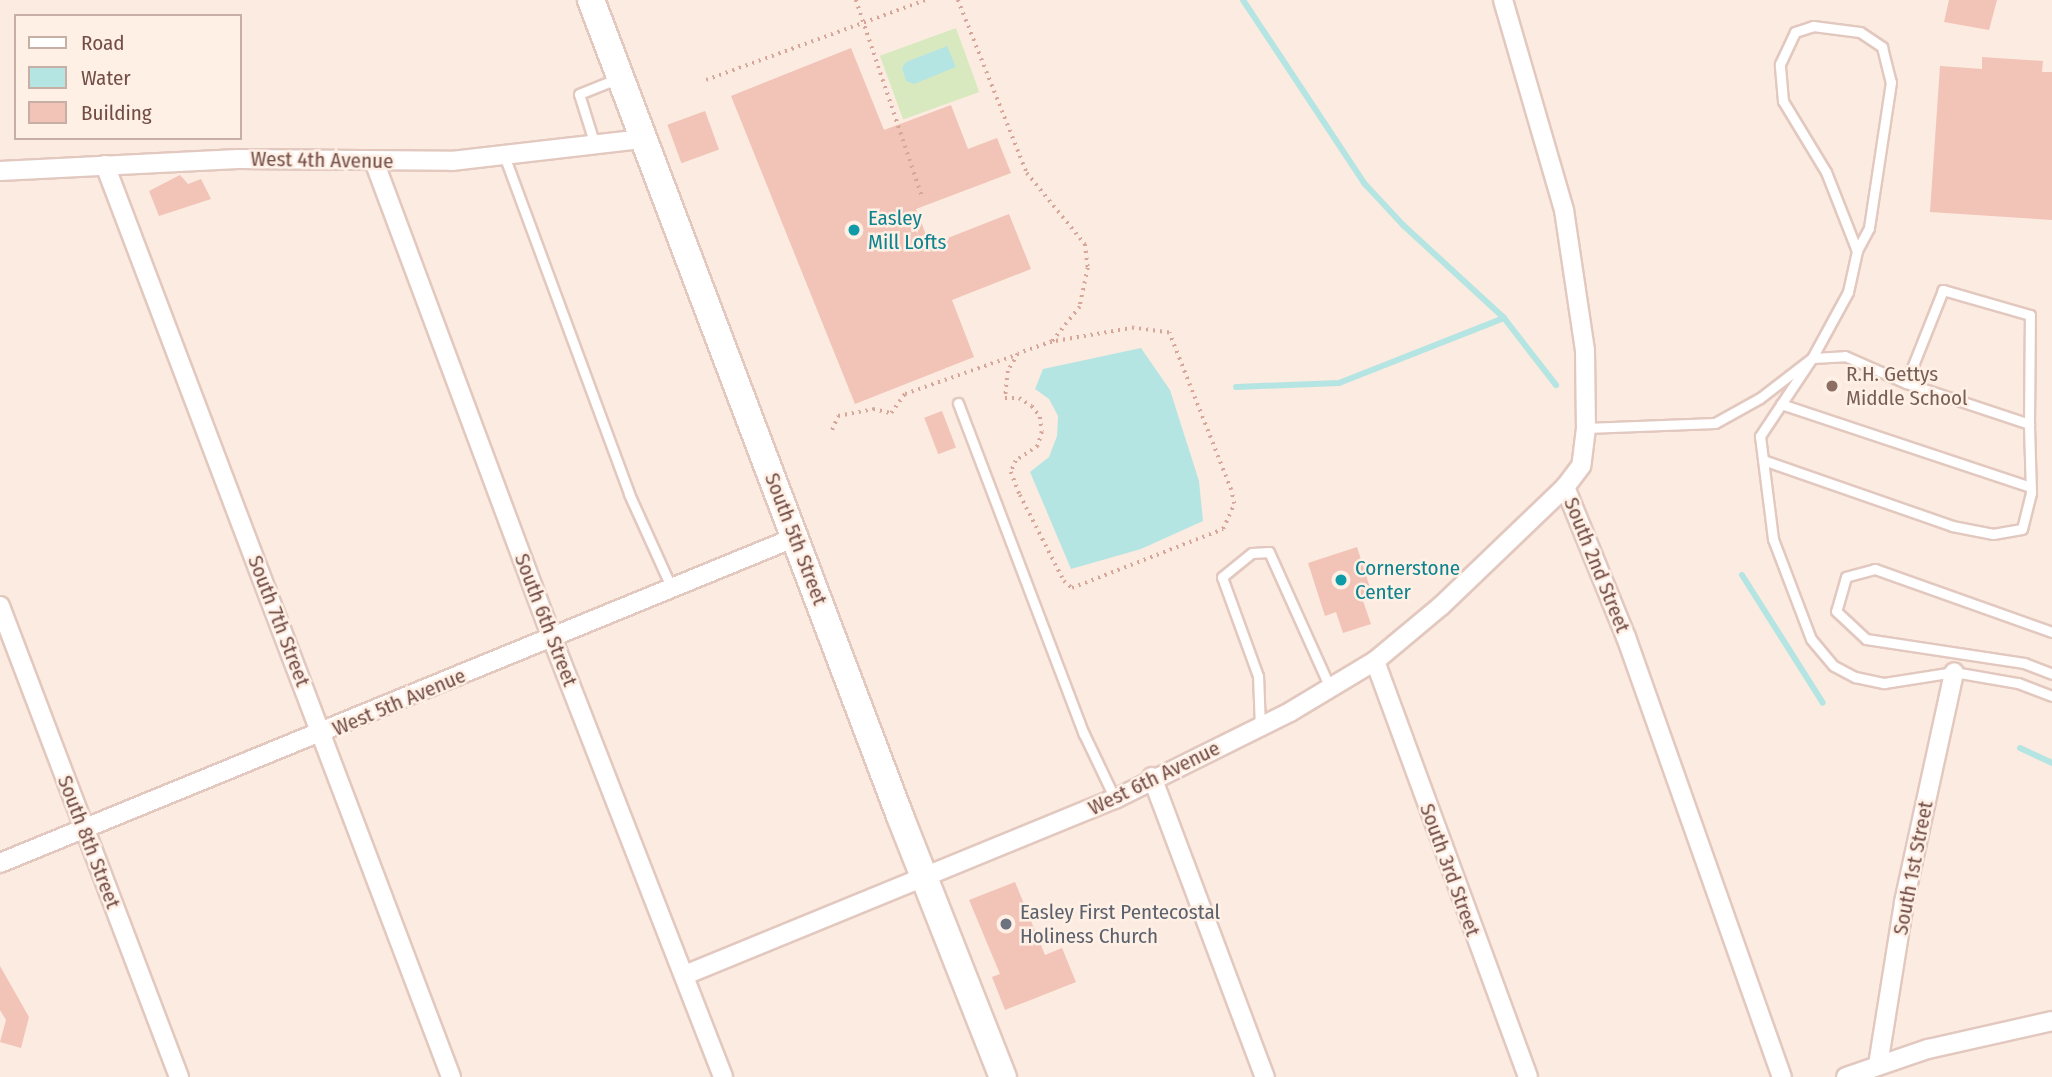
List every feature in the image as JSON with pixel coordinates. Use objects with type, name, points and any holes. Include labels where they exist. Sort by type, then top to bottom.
[{"type":"street","name":"South 5th Street","points":[[592,0],[925,880],[1003,1077]]},
{"type":"street","name":"South 2nd Street","points":[[1503,0],[1564,211],[1585,350],[1586,428],[1581,466],[1565,487],[1626,637],[1782,1077]]},
{"type":"street","name":"West 4th Avenue","points":[[0,170],[238,159],[374,161],[505,158],[596,148],[643,139]]},
{"type":"street","name":"South 6th Street","points":[[374,161],[552,638],[723,1077]]},
{"type":"street","name":"South 7th Street","points":[[105,165],[451,1077]]},
{"type":"street","name":"West 6th Avenue","points":[[685,975],[925,880],[1115,799],[1152,778],[1260,727],[1375,662],[1441,606],[1565,487]]},
{"type":"street","name":"West 5th Avenue","points":[[0,863],[323,734],[796,537]]},
{"type":"street","name":"South 8th Street","points":[[0,606],[179,1077]]},
{"type":"street","name":"South 3rd Street","points":[[1375,662],[1528,1077]]},
{"type":"street","name":"South 1st Street","points":[[1878,1065],[1904,902],[1954,672]]},
{"type":"street","points":[[1152,778],[1265,1077]]},
{"type":"street","points":[[1846,1077],[1878,1065],[2052,1021]]},
{"type":"lane","points":[[1857,251],[1826,172],[1783,102],[1780,64],[1796,32],[1813,26],[1860,32],[1882,47],[1891,82],[1869,228],[1857,251],[1848,292],[1812,358],[1760,436],[1773,539],[1811,639],[1834,666],[1855,677],[1884,683],[1954,672],[2018,683],[2052,696]]},
{"type":"lane","points":[[596,148],[579,94],[621,78]]},
{"type":"lane","points":[[505,158],[629,494],[671,590]]},
{"type":"lane","points":[[1763,460],[1952,526],[1993,534],[2022,529],[2031,487],[2030,315],[1943,290],[1906,383]]},
{"type":"lane","points":[[1586,428],[1715,423],[1760,398],[1812,358],[1845,356],[1906,383],[2029,424]]},
{"type":"lane","points":[[958,403],[1084,734],[1115,799]]},
{"type":"lane","points":[[1781,404],[2031,487]]},
{"type":"lane","points":[[1260,727],[1263,703],[1258,676],[1222,577],[1252,553],[1269,552],[1330,688]]},
{"type":"lane","points":[[2052,632],[1875,569],[1846,577],[1836,611],[1866,639],[2024,663],[2052,674]]},
{"type":"path","points":[[856,0],[922,196]]},
{"type":"path","points":[[706,80],[926,0]]},
{"type":"path","points":[[958,0],[1027,173],[1085,244],[1085,293],[1052,342]]},
{"type":"path","points":[[832,430],[838,415],[865,410],[891,413],[905,394],[1018,354],[1052,342],[1134,328],[1170,333],[1231,490],[1234,505],[1223,529],[1083,586],[1072,588],[1064,581],[1011,472],[1016,461],[1038,446],[1042,432],[1040,417],[1032,406],[1019,398],[1005,398],[1008,371],[1018,354]]},
{"type":"green space","points":[[956,28],[979,92],[903,120],[880,56]]},
{"type":"water","points":[[947,46],[956,67],[914,84],[906,81],[902,68],[906,62]]},
{"type":"water","points":[[1141,348],[1170,390],[1199,481],[1203,521],[1141,549],[1071,569],[1030,472],[1049,457],[1057,436],[1058,416],[1049,399],[1035,389],[1043,369]]},
{"type":"building","points":[[1949,0],[1997,0],[1989,30],[1944,22]]},
{"type":"building","name":"Easley Mill Lofts","points":[[851,48],[884,130],[951,105],[968,149],[997,138],[1011,173],[916,209],[930,245],[1009,214],[1031,269],[952,300],[974,357],[855,404],[731,96]]},
{"type":"building","points":[[1982,57],[2043,61],[2042,72],[2052,72],[2052,220],[1930,212],[1940,66],[1982,69]]},
{"type":"building","points":[[705,111],[719,150],[681,163],[667,125]]},
{"type":"building","points":[[180,175],[188,184],[201,179],[211,199],[159,216],[149,191]]},
{"type":"building","points":[[942,411],[956,447],[938,454],[924,418]]},
{"type":"building","name":"Cornerstone Center","points":[[1357,547],[1373,597],[1363,601],[1371,624],[1343,633],[1336,612],[1325,616],[1308,563]]},
{"type":"building","name":"Easley First Pentecostal Holiness Church","points":[[1015,882],[1045,955],[1062,948],[1076,982],[1005,1010],[992,977],[1000,974],[969,900]]},
{"type":"building","points":[[0,966],[29,1017],[21,1048],[0,1042],[6,1020],[0,1010]]},
{"type":"waterway","points":[[1243,0],[1364,183],[1403,225],[1504,318],[1556,385]]},
{"type":"waterway","points":[[1236,387],[1339,383],[1504,318]]},
{"type":"waterway","points":[[1742,575],[1823,703]]},
{"type":"waterway","points":[[2020,748],[2052,763]]},
{"type":"place","name":"Easley Mill Lofts","points":[[854,230]]},
{"type":"place","name":"R.H. Gettys Middle School","points":[[1832,386]]},
{"type":"place","name":"Cornerstone Center","points":[[1341,580]]},
{"type":"place","name":"Easley First Pentecostal Holiness Church","points":[[1006,924]]}]
